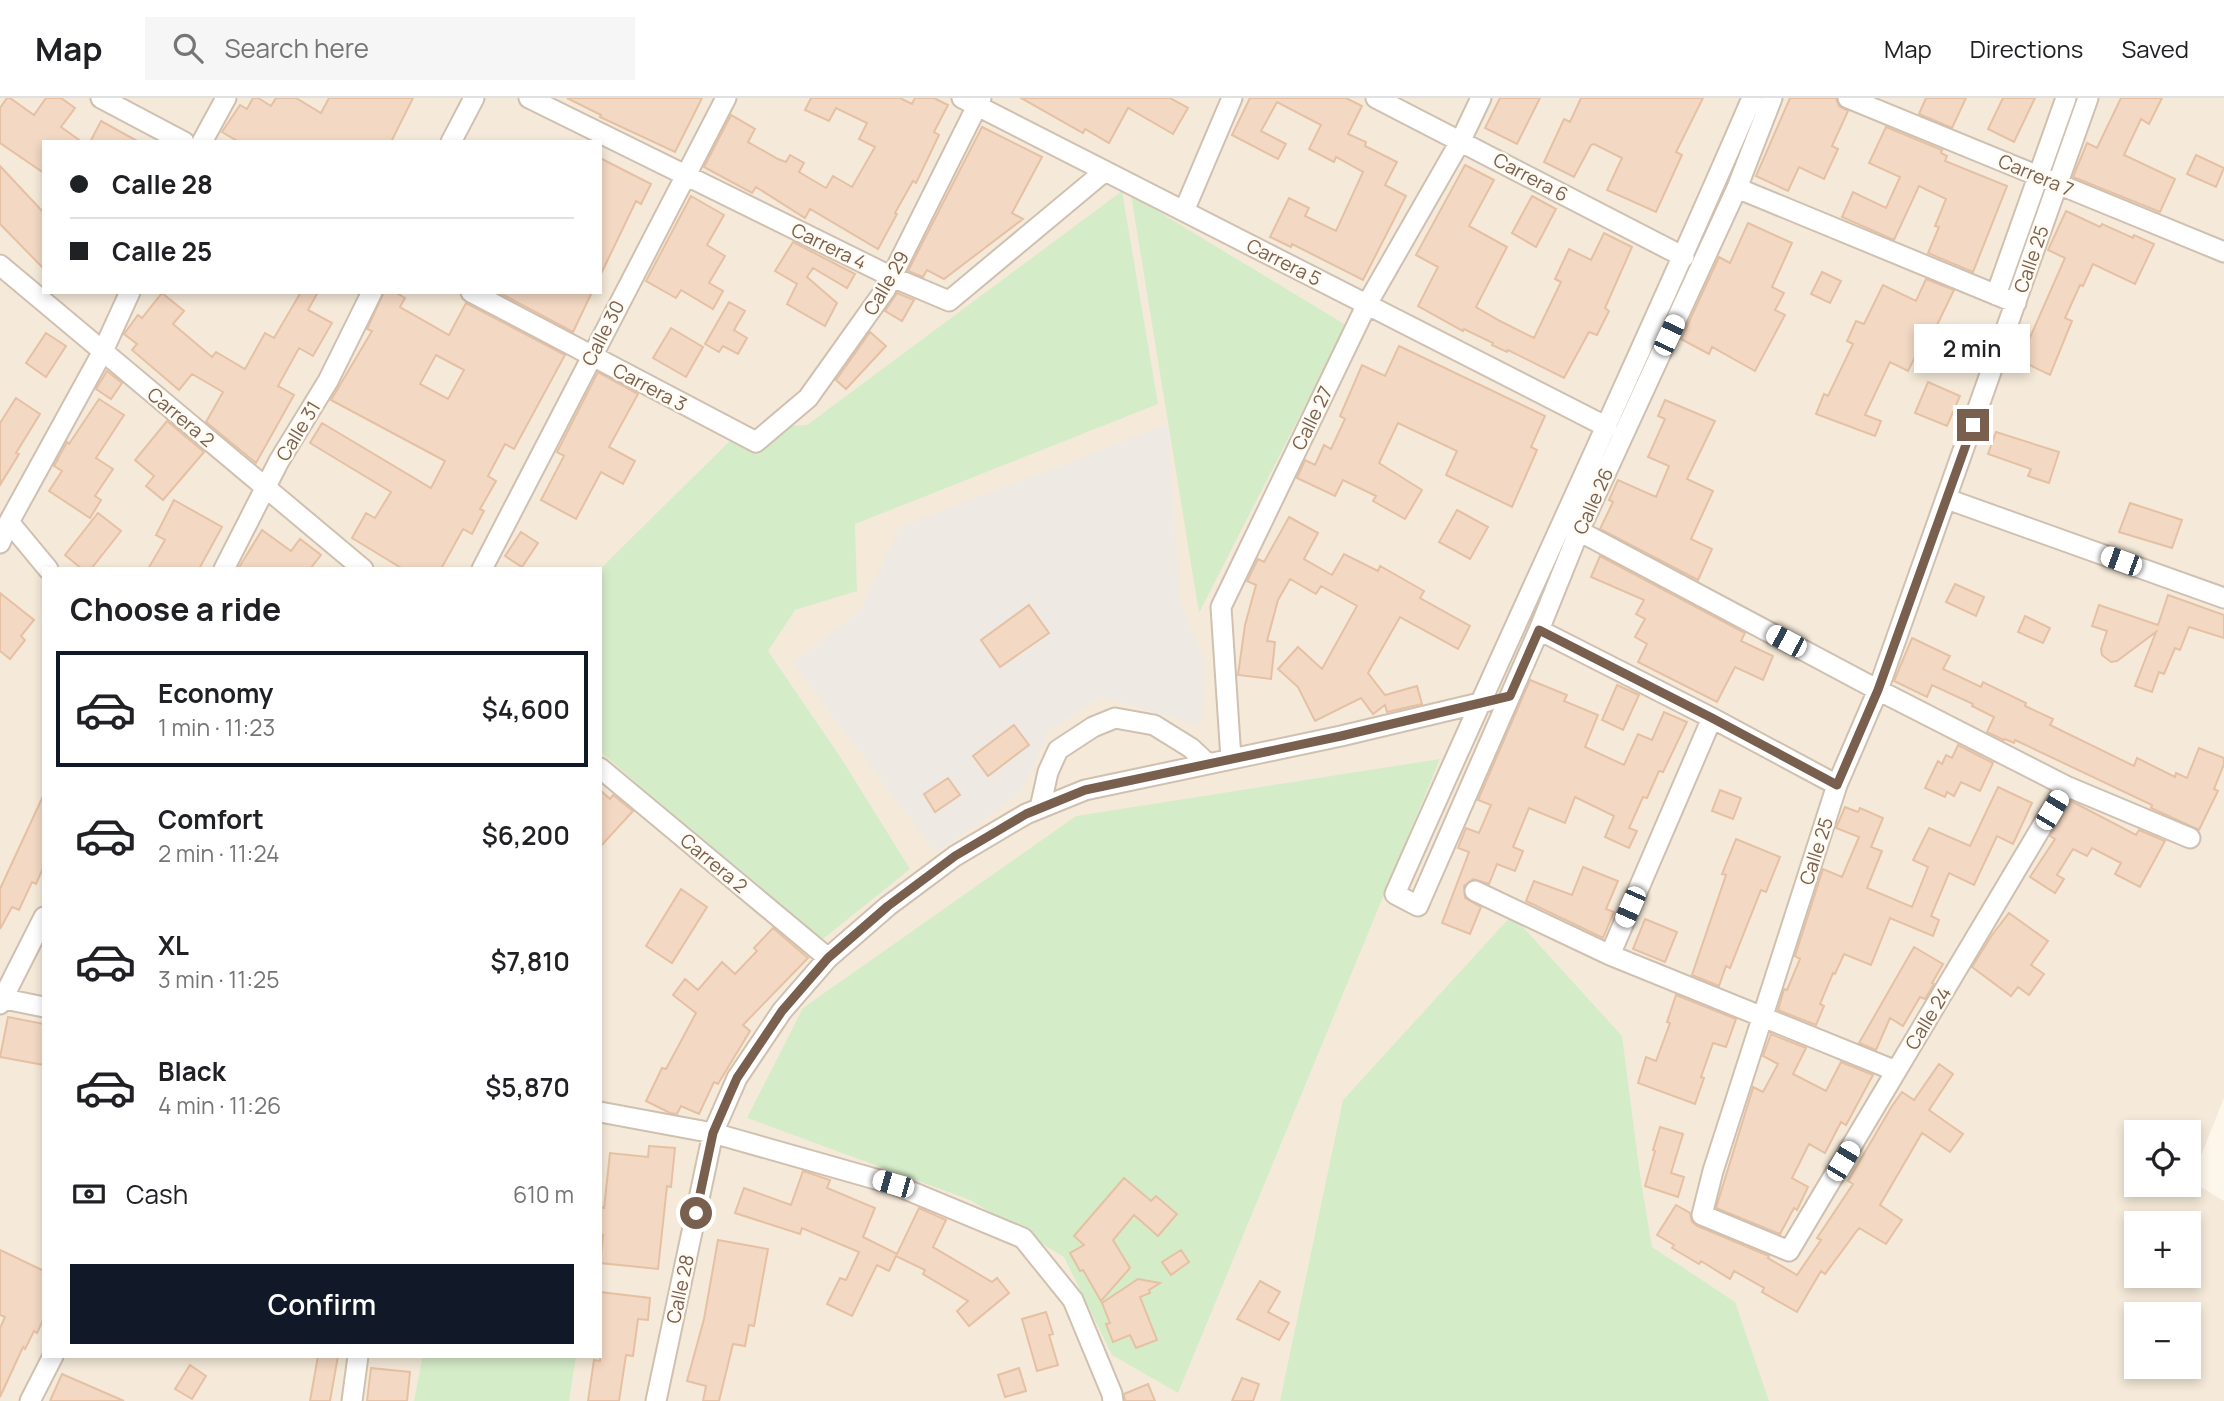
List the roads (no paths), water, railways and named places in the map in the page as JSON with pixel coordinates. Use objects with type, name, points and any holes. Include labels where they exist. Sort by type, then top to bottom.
[{"type":"street","points":[[101,98],[180,140]]},
{"type":"street","points":[[203,140],[226,98]]},
{"type":"street","points":[[452,140],[474,98]]},
{"type":"street","name":"Carrera 4","points":[[529,98],[892,277],[948,301],[1105,171]]},
{"type":"street","name":"Calle 30","points":[[483,567],[726,98]]},
{"type":"street","points":[[1184,211],[1232,98]]},
{"type":"street","name":"Carrera 6","points":[[1376,98],[1684,257]]},
{"type":"street","name":"Calle 27","points":[[1230,759],[1221,607],[1367,304],[1461,140],[1481,98]]},
{"type":"street","name":"Calle 26","points":[[1752,98],[1684,257],[1395,894],[1418,906],[1539,630],[1579,531],[1737,188],[1772,98]]},
{"type":"street","name":"Carrera 7","points":[[1848,98],[2224,252]]},
{"type":"street","name":"Calle 25","points":[[1996,295],[2066,98]]},
{"type":"street","name":"Calle 25","points":[[1789,1251],[1702,1215],[1713,1171],[1837,785],[1878,690],[2088,98]]},
{"type":"street","name":"Carrera 5","points":[[973,101],[1606,427]]},
{"type":"street","name":"Calle 29","points":[[755,442],[808,398],[854,336],[892,277],[973,101]]},
{"type":"street","points":[[1737,188],[2016,303]]},
{"type":"street","name":"Carrera 2","points":[[0,265],[361,567]]},
{"type":"street","points":[[0,543],[103,351],[129,294]]},
{"type":"street","name":"Calle 31","points":[[225,567],[279,461],[328,381],[371,294]]},
{"type":"street","name":"Carrera 3","points":[[475,294],[755,442]]},
{"type":"street","points":[[1947,499],[2224,598]]},
{"type":"street","points":[[9,522],[46,567]]},
{"type":"street","points":[[1579,531],[1878,690],[2066,786],[2190,838]]},
{"type":"street","points":[[1539,630],[1837,785]]},
{"type":"street","name":"Calle 28","points":[[656,1401],[713,1133],[737,1078],[782,1011],[828,958],[888,906],[955,856],[1026,814],[1085,790],[1510,696]]},
{"type":"street","points":[[1040,808],[1048,772],[1058,750],[1093,727],[1115,718],[1154,725],[1191,748],[1208,764]]},
{"type":"street","points":[[1610,955],[1712,718]]},
{"type":"street","name":"Carrera 2","points":[[602,770],[828,958]]},
{"type":"street","name":"Calle 24","points":[[1789,1251],[2066,786]]},
{"type":"street","points":[[1475,891],[1610,955],[1896,1071]]},
{"type":"street","points":[[42,921],[1,1000],[42,1007]]},
{"type":"street","points":[[602,1112],[713,1133],[893,1184],[1023,1238],[1073,1300],[1113,1399]]},
{"type":"street","points":[[30,1401],[52,1358]]},
{"type":"street","points":[[352,1401],[358,1358]]}]
